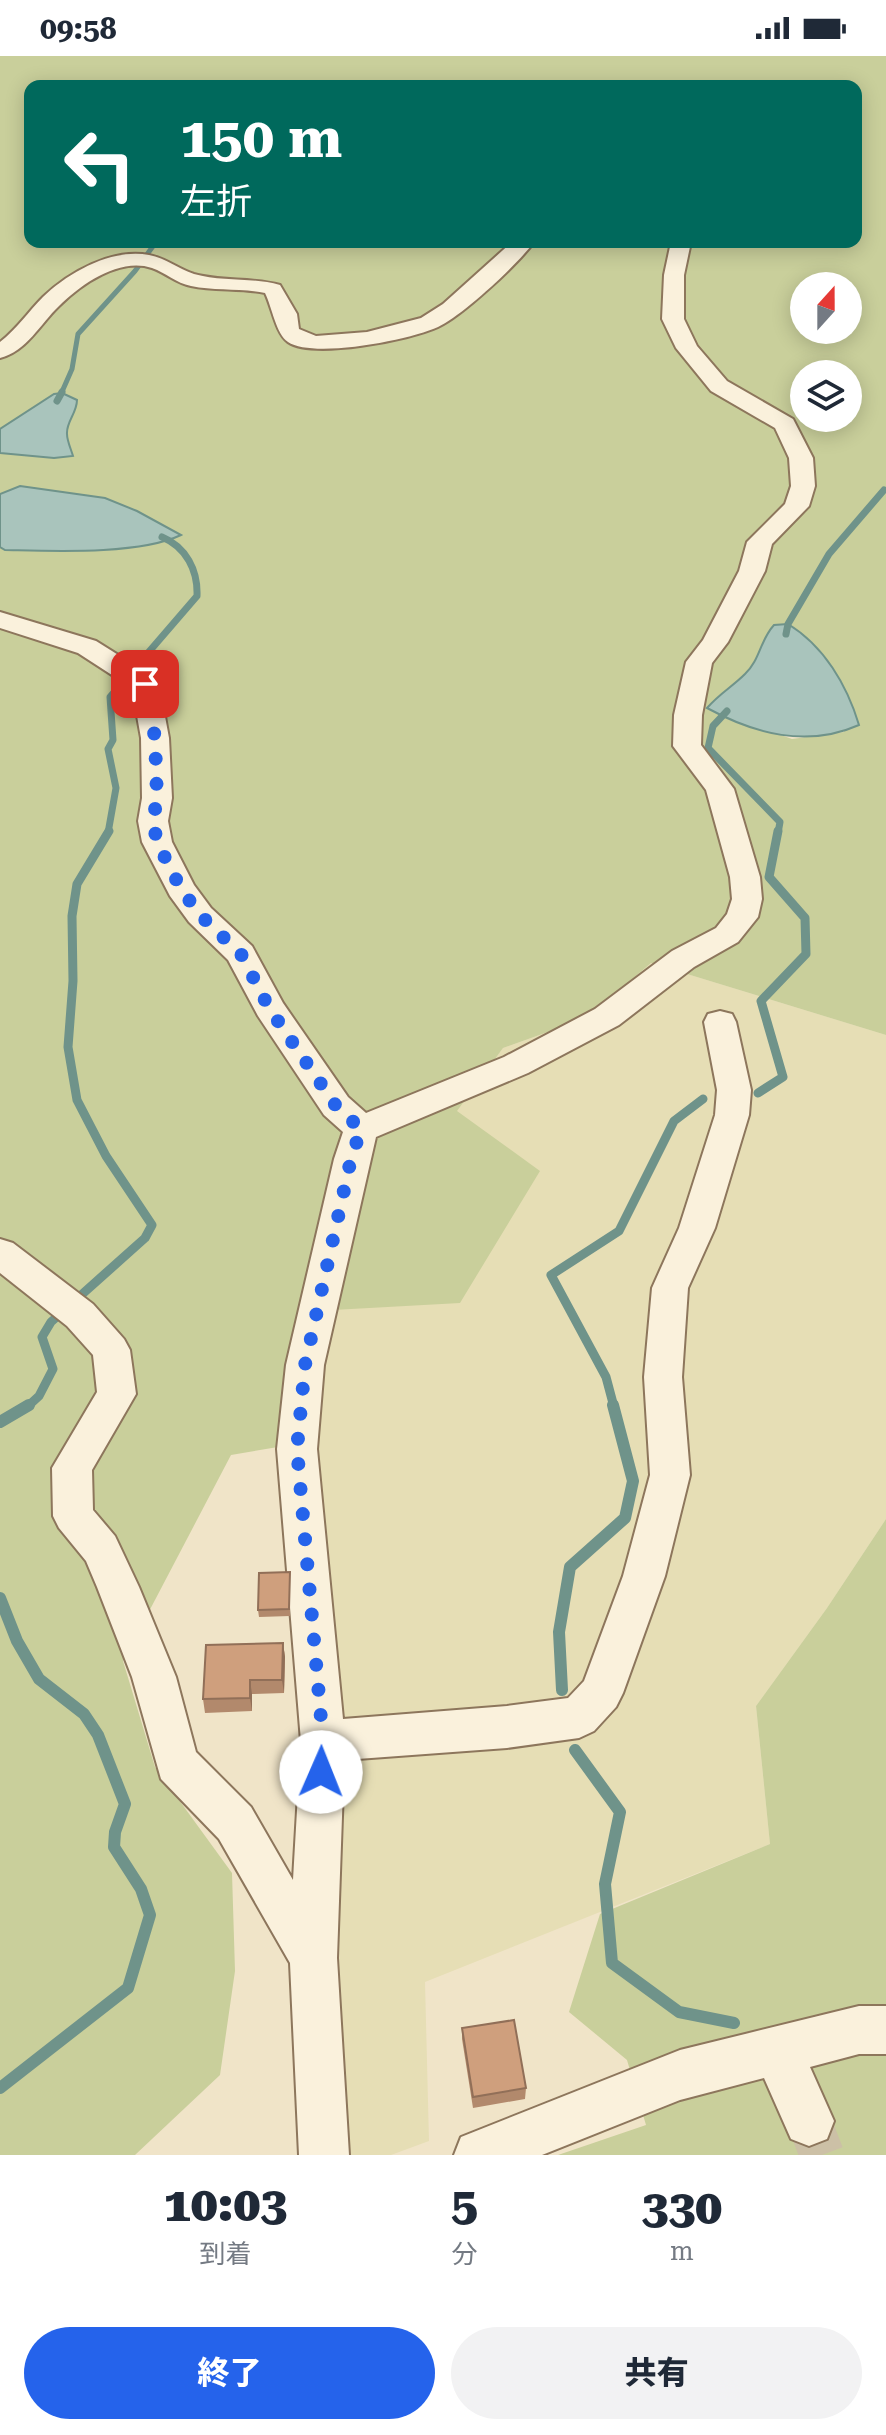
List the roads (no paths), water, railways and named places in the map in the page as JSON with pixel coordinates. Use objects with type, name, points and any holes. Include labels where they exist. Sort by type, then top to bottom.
[{"type":"street","points":[[0,351],[11,345],[58,294],[101,268],[129,260],[162,264],[180,277],[197,281],[242,282],[273,289],[281,300],[289,331],[298,339],[343,342],[429,323],[451,309],[517,248]]},
{"type":"street","points":[[324,2155],[313,1958],[323,1741],[297,1449],[305,1365],[351,1159],[361,1129],[516,1065],[607,1017],[683,959],[727,935],[742,917],[747,899],[745,877],[720,789],[687,746],[688,715],[699,662],[715,642],[752,571],[760,542],[797,506],[803,486],[801,458],[785,424],[719,386],[687,348],[673,319],[674,275],[680,248]]},
{"type":"street","points":[[0,620],[87,647],[145,684],[155,738],[157,798],[153,821],[157,842],[181,889],[200,915],[241,954],[269,1008],[336,1106],[361,1129]]},
{"type":"street","points":[[323,1741],[421,1735],[579,1717],[601,1693],[644,1576],[670,1475],[663,1377],[670,1288],[697,1228],[732,1115],[734,1090],[720,1022]]},
{"type":"street","points":[[0,1253],[68,1306],[111,1350],[117,1394],[72,1468],[73,1516],[101,1549],[118,1587],[154,1677],[177,1764],[235,1823],[313,1958]]},
{"type":"street","points":[[479,2155],[680,2075],[859,2030],[886,2030]]},
{"type":"street","points":[[777,2051],[809,2121]]},
{"type":"water","points":[[62,393],[77,400],[67,430],[73,456],[54,458],[0,453],[0,429],[54,394]]},
{"type":"water","points":[[20,486],[105,498],[181,535],[120,549],[5,550],[0,547],[0,494]]},
{"type":"water","points":[[788,624],[823,655],[841,681],[859,725],[820,736],[782,735],[744,725],[707,708],[750,668],[774,625]]},
{"type":"waterway","points":[[61,393],[72,369],[78,334],[152,248]]},
{"type":"waterway","points":[[57,401],[61,393]]},
{"type":"waterway","points":[[786,634],[788,624],[829,554],[884,490]]},
{"type":"waterway","points":[[108,833],[116,788],[108,749],[113,740],[110,697],[197,596],[189,560],[178,547],[162,537]]},
{"type":"waterway","points":[[727,711],[713,726],[708,748],[780,822],[778,833]]},
{"type":"waterway","points":[[758,1093],[783,1077],[761,1001],[806,954],[805,918],[769,877],[778,831]]},
{"type":"waterway","points":[[27,1407],[39,1396],[53,1369],[42,1337],[51,1322],[145,1238],[152,1225],[106,1156],[77,1100],[68,1047],[73,981],[72,916],[77,884],[108,833]]},
{"type":"waterway","points":[[614,1407],[606,1377],[551,1275],[619,1231],[674,1121],[703,1099]]},
{"type":"waterway","points":[[0,1422],[29,1405]]},
{"type":"waterway","points":[[562,1690],[559,1632],[570,1567],[625,1518],[633,1481],[613,1405]]},
{"type":"waterway","points":[[0,1598],[17,1641],[39,1679],[84,1714],[98,1735],[125,1804],[115,1832],[114,1847],[141,1889],[150,1915],[128,1988],[0,2088]]},
{"type":"waterway","points":[[575,1750],[620,1812],[605,1884],[612,1963],[679,2012],[734,2023]]},
{"type":"tunnel","points":[[809,2121],[822,2155]]}]
